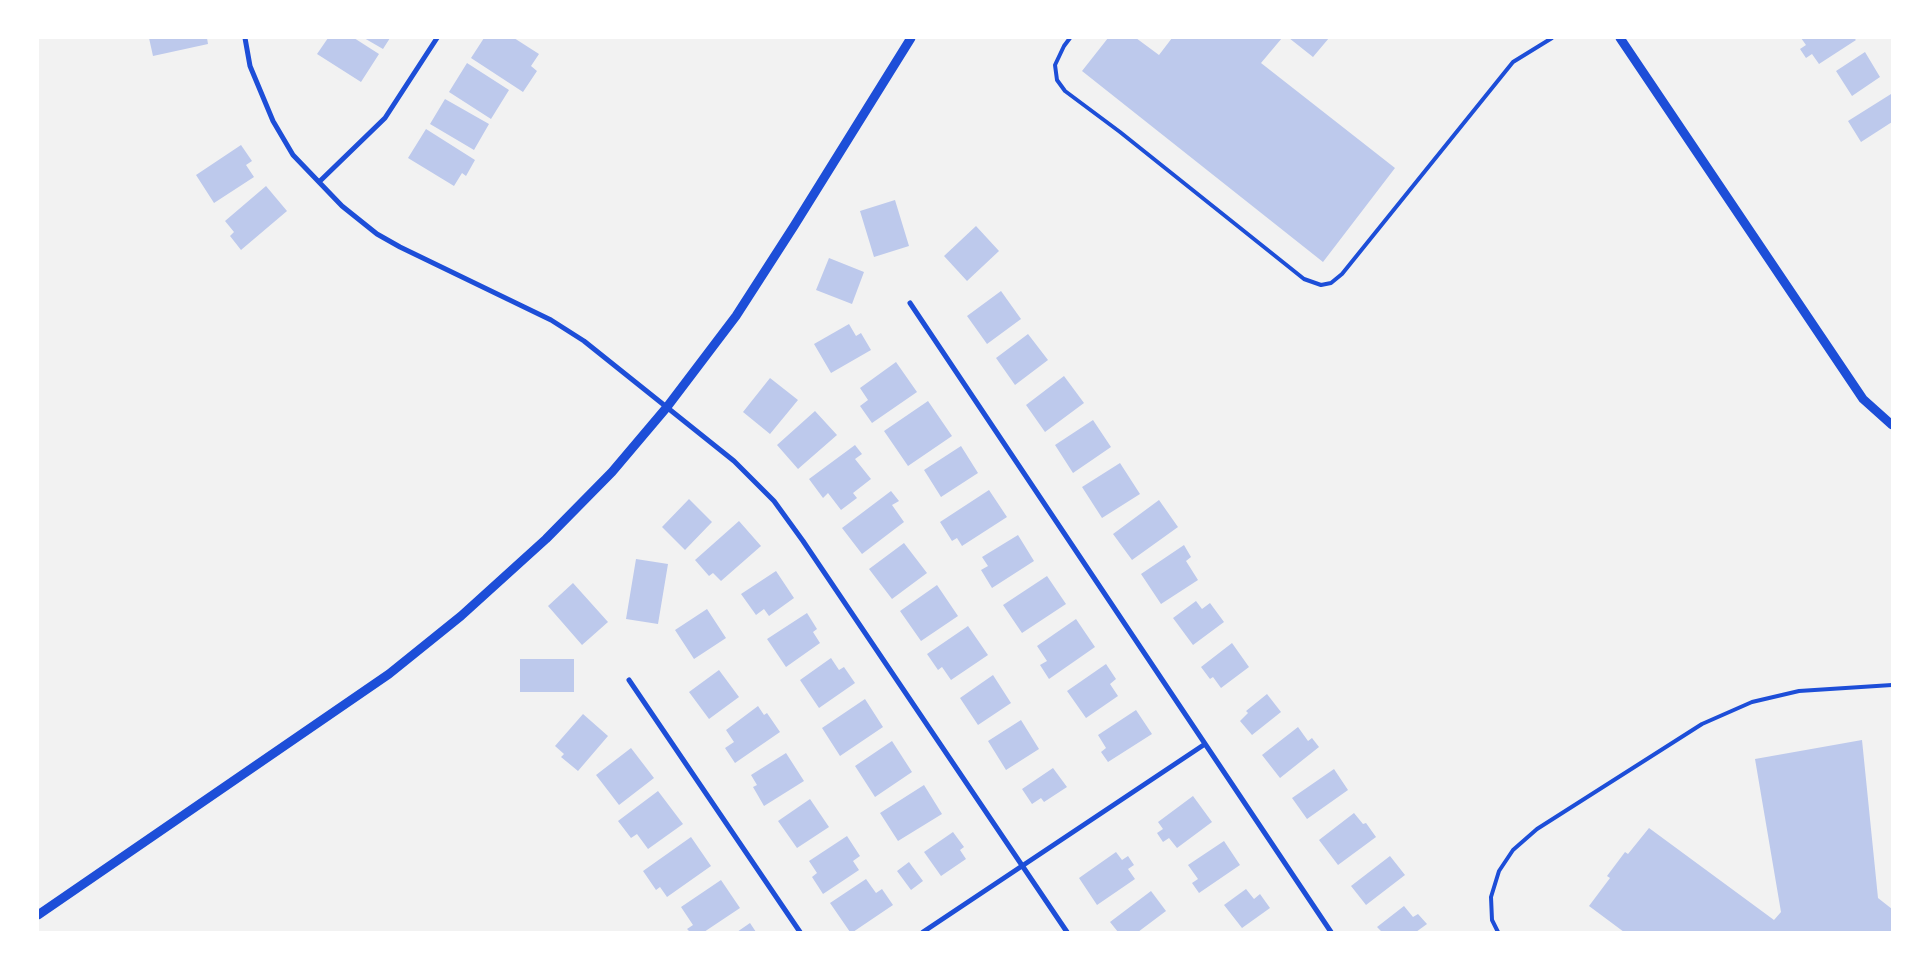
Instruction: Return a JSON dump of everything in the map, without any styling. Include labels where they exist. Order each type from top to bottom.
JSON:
[{"type":"street","points":[[245,38],[250,66],[273,121],[293,155],[342,206],[377,234],[400,247],[551,320],[584,341],[734,461],[774,501],[804,541],[1067,932]]},
{"type":"street","points":[[318,182],[385,118],[437,38]]},
{"type":"street","points":[[38,915],[389,674],[461,616],[546,539],[612,472],[667,407],[741,308],[911,38]]},
{"type":"street","points":[[1620,38],[1863,400],[1892,425]]},
{"type":"street","points":[[910,303],[1331,932]]},
{"type":"street","points":[[629,680],[800,932]]},
{"type":"street","points":[[923,932],[1205,744]]},
{"type":"lane","points":[[1070,38],[1055,65],[1057,80],[1065,91],[1120,132],[1304,279],[1321,284],[1331,283],[1342,274],[1513,62],[1552,38]]},
{"type":"lane","points":[[1498,932],[1492,920],[1492,897],[1499,871],[1513,850],[1537,829],[1702,724],[1752,702],[1799,691],[1892,685]]},
{"type":"building","points":[[149,38],[207,38],[208,44],[153,56]]},
{"type":"building","points":[[328,38],[354,38],[379,54],[361,82],[317,54]]},
{"type":"building","points":[[364,38],[390,38],[383,49]]},
{"type":"building","points":[[484,38],[514,38],[539,54],[531,66],[537,71],[523,92],[471,58]]},
{"type":"building","points":[[1108,38],[1136,38],[1159,55],[1172,38],[1282,38],[1261,63],[1395,168],[1323,262],[1082,71]]},
{"type":"building","points":[[1289,38],[1329,38],[1313,57]]},
{"type":"building","points":[[1801,38],[1854,38],[1856,40],[1819,64],[1812,54],[1806,58],[1800,49],[1806,45]]},
{"type":"building","points":[[1865,52],[1880,77],[1852,96],[1836,71]]},
{"type":"building","points":[[467,63],[509,90],[491,119],[449,92]]},
{"type":"building","points":[[1891,94],[1892,122],[1861,142],[1848,121]]},
{"type":"building","points":[[445,99],[489,124],[474,150],[430,124]]},
{"type":"building","points":[[426,129],[475,160],[466,176],[462,173],[454,186],[408,158]]},
{"type":"building","points":[[241,145],[252,161],[246,165],[254,177],[214,203],[196,175]]},
{"type":"building","points":[[266,186],[287,211],[241,250],[230,236],[234,232],[225,221]]},
{"type":"building","points":[[895,200],[909,246],[874,257],[860,211]]},
{"type":"building","points":[[976,226],[999,251],[967,281],[944,256]]},
{"type":"building","points":[[829,258],[864,272],[852,304],[816,290]]},
{"type":"building","points":[[1001,291],[1021,319],[987,344],[967,316]]},
{"type":"building","points":[[849,324],[856,336],[861,333],[871,350],[831,373],[814,344]]},
{"type":"building","points":[[1028,334],[1048,360],[1015,385],[996,358]]},
{"type":"building","points":[[896,362],[917,392],[872,423],[860,406],[868,400],[860,388]]},
{"type":"building","points":[[1064,376],[1084,403],[1045,432],[1026,405]]},
{"type":"building","points":[[770,378],[798,400],[770,434],[743,412]]},
{"type":"building","points":[[928,401],[952,436],[908,466],[884,431]]},
{"type":"building","points":[[815,411],[837,435],[798,469],[777,445]]},
{"type":"building","points":[[1093,420],[1111,447],[1073,473],[1055,445]]},
{"type":"building","points":[[855,445],[862,454],[855,459],[871,479],[853,493],[857,498],[841,510],[828,493],[823,498],[809,479]]},
{"type":"building","points":[[961,446],[978,473],[941,497],[924,470]]},
{"type":"building","points":[[1120,463],[1140,494],[1102,518],[1082,487]]},
{"type":"building","points":[[989,490],[1007,517],[962,546],[957,538],[952,541],[940,522]]},
{"type":"building","points":[[891,491],[899,501],[892,505],[904,522],[862,554],[842,528]]},
{"type":"building","points":[[689,499],[712,522],[685,550],[662,527]]},
{"type":"building","points":[[1159,500],[1178,527],[1132,560],[1113,534]]},
{"type":"building","points":[[739,521],[761,546],[721,581],[713,573],[709,576],[695,560]]},
{"type":"building","points":[[1018,535],[1034,561],[992,588],[981,570],[988,566],[982,557]]},
{"type":"building","points":[[904,543],[927,573],[892,599],[869,569]]},
{"type":"building","points":[[1184,545],[1191,557],[1186,561],[1198,580],[1161,604],[1141,574]]},
{"type":"building","points":[[636,559],[668,564],[658,624],[626,619]]},
{"type":"building","points":[[776,571],[794,598],[769,616],[764,609],[756,615],[741,594]]},
{"type":"building","points":[[1047,576],[1066,604],[1022,633],[1003,605]]},
{"type":"building","points":[[573,583],[608,622],[582,645],[548,606]]},
{"type":"building","points":[[937,585],[958,616],[921,641],[900,611]]},
{"type":"building","points":[[1196,601],[1202,609],[1210,603],[1224,622],[1193,645],[1173,618]]},
{"type":"building","points":[[707,609],[726,638],[694,659],[675,630]]},
{"type":"building","points":[[807,613],[817,629],[813,632],[820,643],[786,667],[767,639]]},
{"type":"building","points":[[1076,619],[1095,647],[1049,679],[1040,665],[1047,661],[1037,646]]},
{"type":"building","points":[[968,626],[988,655],[951,680],[942,667],[938,670],[927,654]]},
{"type":"building","points":[[1232,643],[1249,667],[1221,688],[1213,677],[1210,679],[1201,667]]},
{"type":"building","points":[[831,658],[839,670],[844,667],[855,683],[819,708],[800,680]]},
{"type":"building","points":[[520,659],[574,659],[574,692],[520,692]]},
{"type":"building","points":[[1106,664],[1116,679],[1110,684],[1118,696],[1086,718],[1067,691]]},
{"type":"building","points":[[719,670],[739,697],[709,719],[689,692]]},
{"type":"building","points":[[993,675],[1011,703],[978,725],[960,698]]},
{"type":"building","points":[[1267,694],[1281,712],[1252,735],[1240,721],[1248,713],[1246,711]]},
{"type":"building","points":[[865,699],[883,727],[840,756],[822,728]]},
{"type":"building","points":[[758,706],[764,715],[767,713],[780,732],[735,763],[725,748],[734,742],[726,730]]},
{"type":"building","points":[[1136,710],[1152,734],[1108,762],[1101,752],[1106,748],[1098,735]]},
{"type":"building","points":[[583,714],[608,736],[578,771],[561,757],[564,754],[555,746]]},
{"type":"building","points":[[1021,720],[1039,749],[1006,770],[988,741]]},
{"type":"building","points":[[1298,727],[1308,741],[1312,738],[1319,747],[1280,778],[1262,755]]},
{"type":"building","points":[[1862,740],[1878,898],[1892,909],[1892,932],[1624,932],[1589,906],[1610,878],[1607,876],[1625,852],[1628,854],[1649,828],[1774,920],[1781,912],[1755,759]]},
{"type":"building","points":[[892,741],[912,772],[875,797],[855,766]]},
{"type":"building","points":[[631,748],[654,778],[619,805],[596,775]]},
{"type":"building","points":[[786,753],[804,781],[764,806],[753,787],[757,785],[751,775]]},
{"type":"building","points":[[1053,768],[1067,787],[1044,802],[1041,798],[1032,804],[1022,789]]},
{"type":"building","points":[[1334,769],[1348,790],[1307,819],[1292,798]]},
{"type":"building","points":[[924,785],[942,814],[898,841],[880,813]]},
{"type":"building","points":[[658,791],[683,824],[648,849],[637,834],[631,838],[618,821]]},
{"type":"building","points":[[1193,796],[1212,822],[1177,848],[1169,838],[1163,842],[1157,833],[1163,829],[1158,822]]},
{"type":"building","points":[[810,799],[829,827],[797,848],[778,821]]},
{"type":"building","points":[[1354,813],[1363,824],[1366,823],[1376,837],[1338,865],[1319,840]]},
{"type":"building","points":[[953,832],[964,847],[960,850],[966,859],[941,876],[924,852]]},
{"type":"building","points":[[847,836],[860,856],[853,861],[859,870],[823,894],[812,877],[817,873],[809,861]]},
{"type":"building","points":[[691,837],[711,866],[667,897],[660,887],[656,890],[643,871]]},
{"type":"building","points":[[1224,841],[1240,865],[1199,893],[1192,883],[1198,879],[1188,865]]},
{"type":"building","points":[[1116,852],[1122,860],[1128,856],[1134,865],[1128,869],[1135,879],[1097,905],[1079,878]]},
{"type":"building","points":[[1390,856],[1405,875],[1366,905],[1351,886]]},
{"type":"building","points":[[909,862],[923,881],[911,890],[897,871]]},
{"type":"building","points":[[866,879],[876,893],[882,889],[893,905],[853,932],[850,932],[830,903]]},
{"type":"building","points":[[721,880],[740,908],[704,932],[690,932],[687,929],[693,925],[681,907]]},
{"type":"building","points":[[1246,889],[1254,899],[1260,894],[1270,908],[1242,928],[1224,905]]},
{"type":"building","points":[[1151,891],[1166,911],[1138,932],[1118,932],[1110,922]]},
{"type":"building","points":[[1404,906],[1413,917],[1418,914],[1427,924],[1416,932],[1382,932],[1377,927]]},
{"type":"building","points":[[750,923],[756,932],[737,932]]}]
